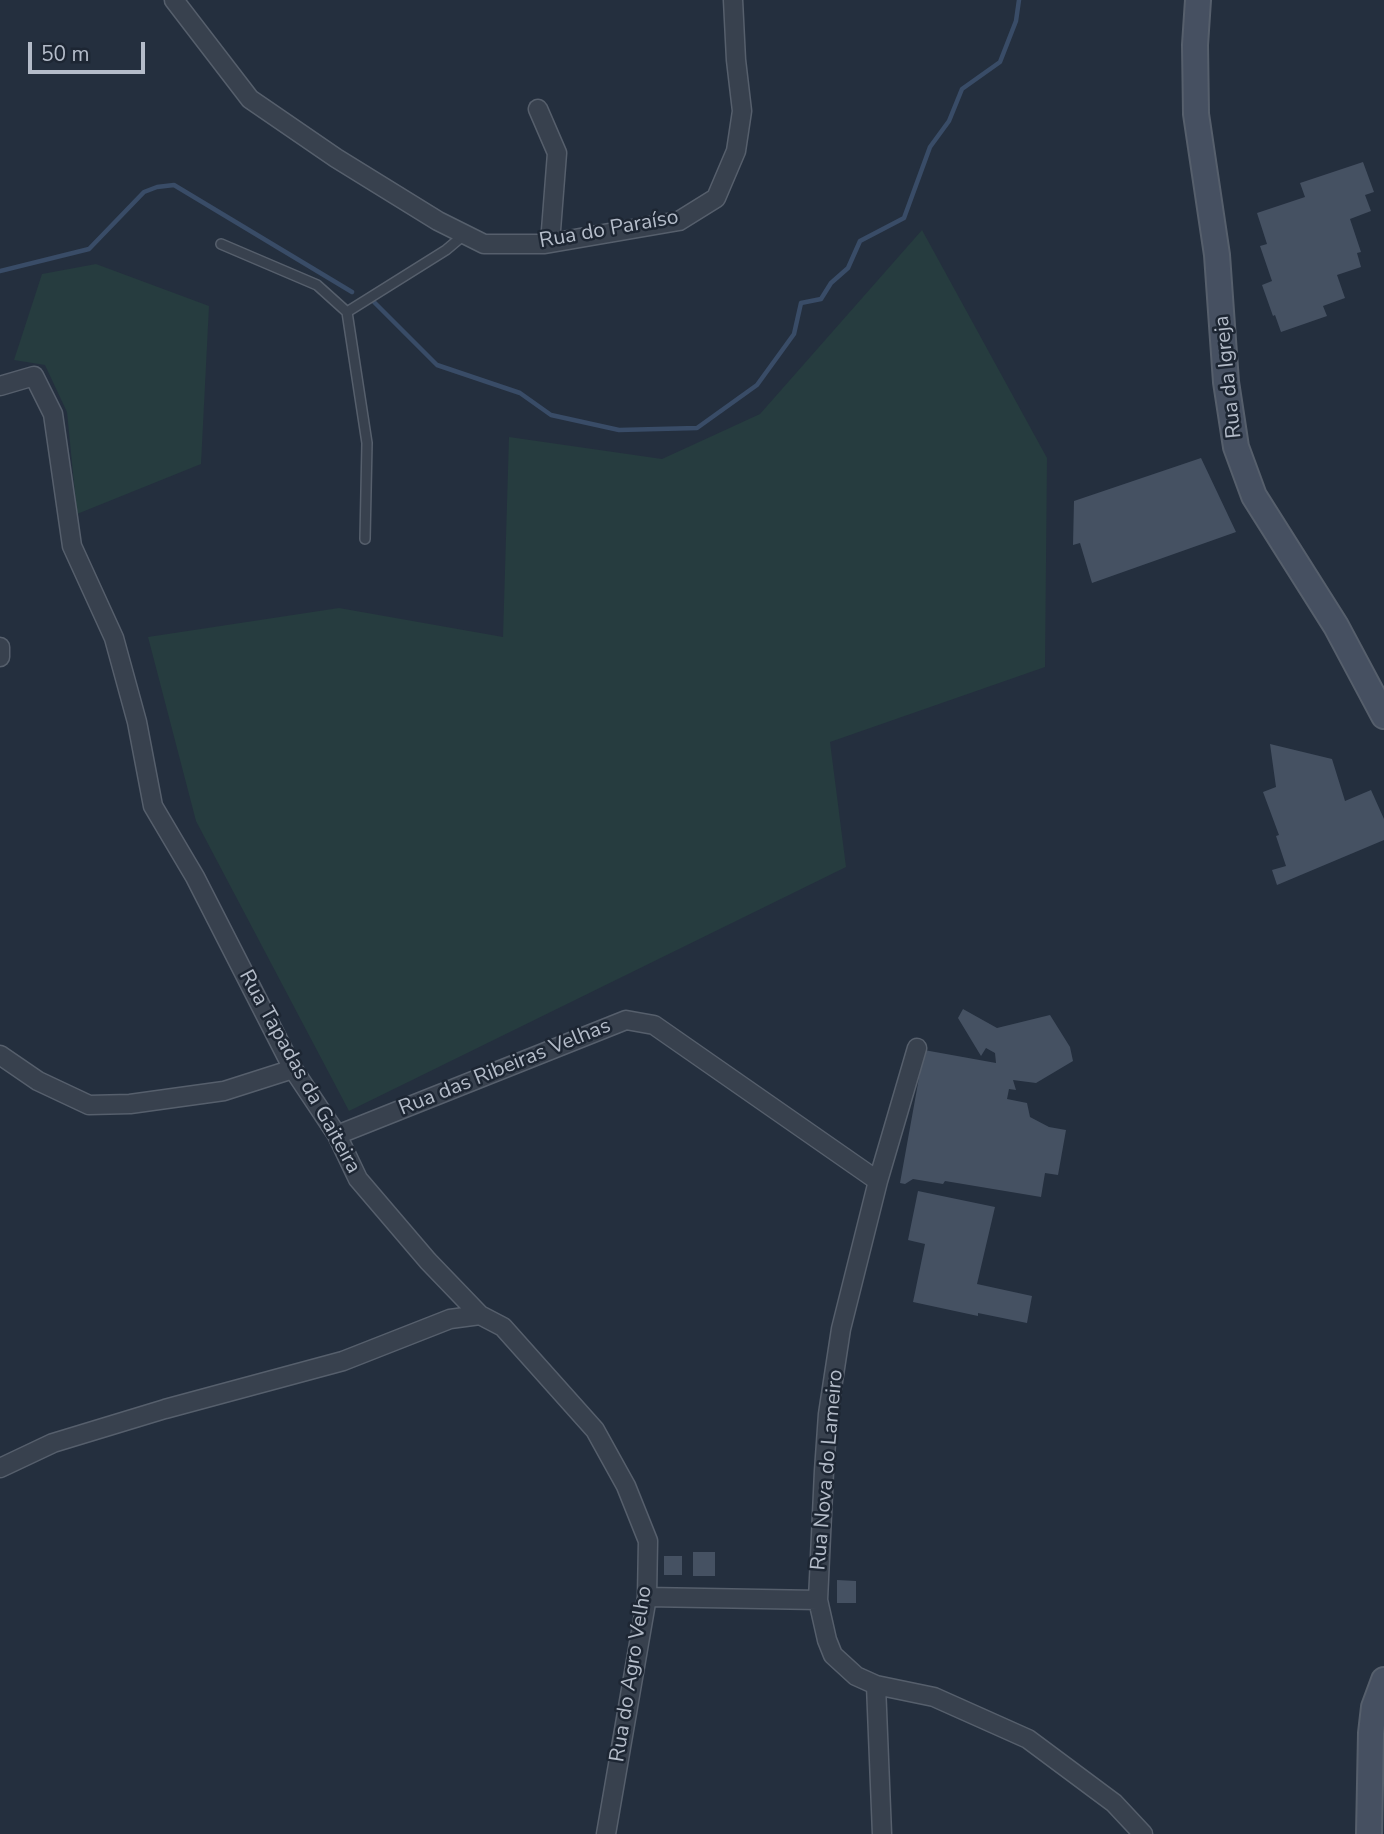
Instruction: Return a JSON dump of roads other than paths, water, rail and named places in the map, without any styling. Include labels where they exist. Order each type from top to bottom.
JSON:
[{"type":"main road","name":"Rua da Igreja","points":[[1198,0],[1195,45],[1196,114],[1217,255],[1226,382],[1236,447],[1254,496],[1336,625],[1384,716]]},
{"type":"main road","points":[[1368,1834],[1371,1733],[1374,1707],[1384,1679]]},
{"type":"street","name":"Rua do Paraíso","points":[[174,0],[250,99],[336,158],[439,221],[484,244],[550,243],[679,221],[716,198],[736,151],[742,110],[733,0]]},
{"type":"street","points":[[538,109],[557,153],[550,243]]},
{"type":"street","name":"Rua Tapadas da Gaiteira","points":[[0,386],[34,376],[53,414],[72,546],[114,638],[137,722],[153,806],[195,877],[293,1069],[337,1135],[358,1179],[428,1261],[480,1315]]},
{"type":"street","points":[[0,647],[0,657]]},
{"type":"street","name":"Rua das Ribeiras Velhas","points":[[337,1135],[626,1020],[654,1026],[878,1181]]},
{"type":"street","name":"Rua Nova do Lameiro","points":[[918,1048],[878,1181],[841,1329],[828,1414],[818,1600],[827,1640],[833,1655],[856,1676],[876,1685],[934,1697],[1028,1739],[1114,1803],[1143,1834]]},
{"type":"street","points":[[0,1055],[38,1082],[89,1105],[130,1104],[224,1091],[293,1069]]},
{"type":"street","points":[[0,1468],[53,1443],[165,1409],[343,1361],[450,1319],[480,1315]]},
{"type":"street","name":"Rua do Agro Velho","points":[[480,1315],[503,1327],[595,1430],[626,1486],[648,1541],[647,1597],[606,1834]]},
{"type":"street","points":[[647,1597],[818,1600]]},
{"type":"street","points":[[876,1685],[882,1834]]},
{"type":"lane","points":[[347,312],[446,250],[464,234]]},
{"type":"lane","points":[[221,244],[317,285],[347,312],[368,443],[365,539]]},
{"type":"waterway","points":[[374,302],[437,365],[520,393],[551,415],[619,430],[697,428],[757,385],[794,334],[801,303],[821,299],[831,283],[848,268],[860,241],[904,218],[930,147],[949,121],[962,89],[1000,62],[1016,21],[1019,0]]},
{"type":"waterway","points":[[0,271],[89,249],[144,192],[174,185],[352,292]]}]
